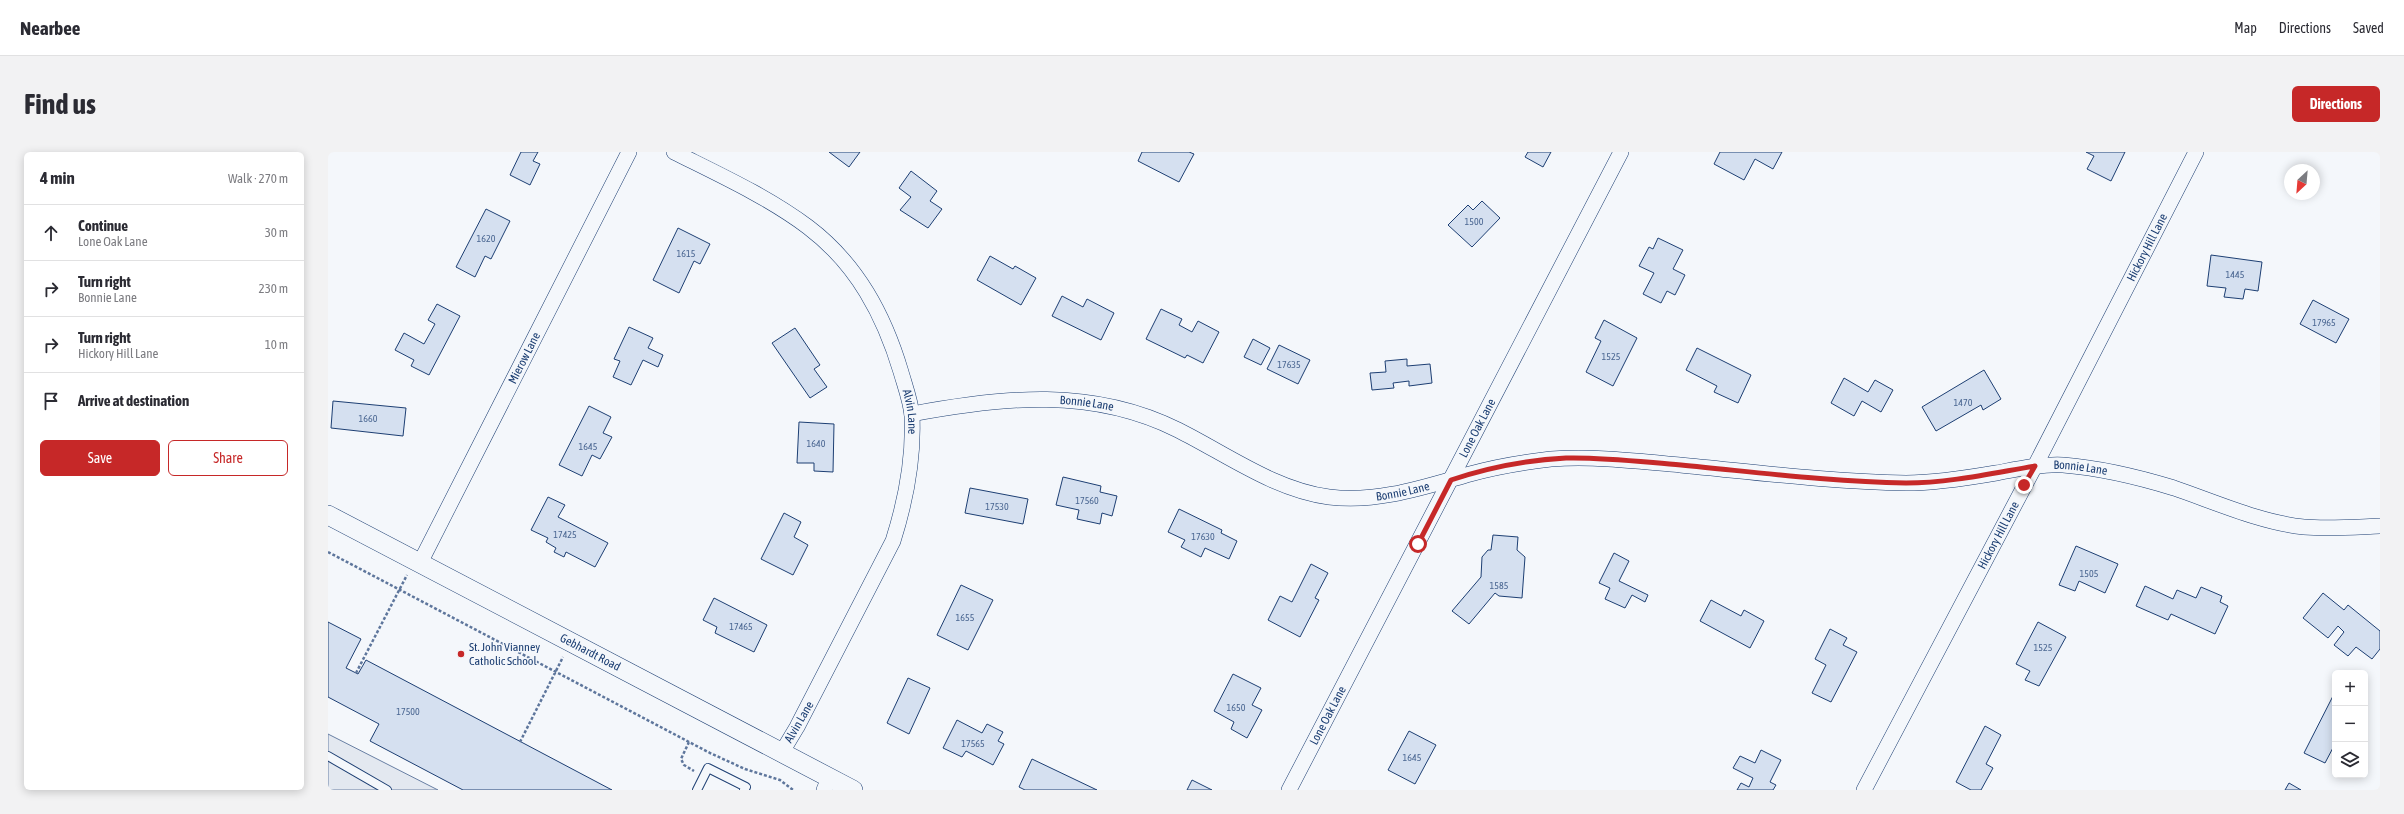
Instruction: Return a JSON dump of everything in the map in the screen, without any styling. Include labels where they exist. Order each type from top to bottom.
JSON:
[{"type":"street","name":"Mierow Lane","points":[[417,562],[629,152]]},
{"type":"street","name":"Alvin Lane","points":[[674,152],[782,209],[833,248],[871,297],[885,324],[906,386],[912,414],[911,466],[903,509],[893,540],[797,727],[782,752]]},
{"type":"street","name":"Lone Oak Lane","points":[[1289,790],[1621,152]]},
{"type":"street","name":"Hickory Hill Lane","points":[[1864,790],[2035,466],[2196,152]]},
{"type":"street","name":"Bonnie Lane","points":[[912,414],[1022,399],[1056,398],[1089,401],[1115,407],[1175,428],[1271,478],[1303,492],[1354,499],[1410,492],[1474,473],[1535,461],[1566,458],[1639,461],[1850,480],[1907,483],[1987,474],[2035,466],[2061,465],[2143,479],[2246,513],[2303,527],[2380,526]]},
{"type":"street","name":"Gebhardt Road","points":[[328,515],[782,752],[827,784],[853,790]]},
{"type":"lane","points":[[328,756],[387,790]]},
{"type":"lane","points":[[697,790],[708,768],[746,787],[744,790]]},
{"type":"path","points":[[328,552],[689,742],[735,765],[780,780],[793,790]]},
{"type":"path","points":[[356,673],[399,590],[417,562]]},
{"type":"path","points":[[520,742],[571,642]]},
{"type":"path","points":[[689,742],[681,759],[684,766],[704,776]]},
{"type":"shaded area","points":[[328,734],[438,790],[328,790]]},
{"type":"building","points":[[521,152],[538,152],[533,161],[540,164],[530,185],[510,175]]},
{"type":"building","points":[[829,152],[860,152],[849,167]]},
{"type":"building","points":[[1142,152],[1189,152],[1194,154],[1179,182],[1138,161]]},
{"type":"building","points":[[1528,152],[1551,152],[1543,167],[1525,157]]},
{"type":"building","points":[[1720,152],[1782,152],[1773,169],[1755,159],[1744,180],[1714,164]]},
{"type":"building","points":[[2086,152],[2125,152],[2111,181],[2087,169],[2094,156]]},
{"type":"building","points":[[911,171],[937,191],[930,201],[942,209],[928,228],[900,210],[911,197],[899,188]]},
{"type":"building","points":[[1482,201],[1500,218],[1472,247],[1448,225],[1468,205],[1473,210]]},
{"type":"building","points":[[486,209],[510,221],[491,259],[485,256],[475,277],[456,267]]},
{"type":"building","points":[[678,228],[710,244],[700,264],[694,261],[679,293],[653,280]]},
{"type":"building","points":[[1658,238],[1683,250],[1673,269],[1685,275],[1675,295],[1667,291],[1661,303],[1643,294],[1654,273],[1639,266],[1649,247],[1653,249]]},
{"type":"building","points":[[2211,255],[2262,262],[2258,291],[2245,289],[2243,299],[2224,297],[2226,288],[2207,286]]},
{"type":"building","points":[[990,256],[1013,269],[1015,266],[1036,278],[1021,305],[977,280]]},
{"type":"building","points":[[1062,296],[1083,307],[1087,299],[1114,313],[1101,340],[1052,316]]},
{"type":"building","points":[[2313,300],[2349,319],[2336,343],[2300,324]]},
{"type":"building","points":[[437,304],[460,316],[429,375],[411,366],[414,360],[395,350],[404,333],[424,344],[435,324],[428,320]]},
{"type":"building","points":[[1161,309],[1182,319],[1179,325],[1192,332],[1198,321],[1219,332],[1203,363],[1187,355],[1185,358],[1146,339]]},
{"type":"building","points":[[1604,320],[1637,338],[1613,386],[1586,372],[1601,341],[1595,338]]},
{"type":"building","points":[[629,327],[653,338],[648,348],[663,355],[658,367],[643,360],[631,385],[613,377],[620,361],[614,359]]},
{"type":"building","points":[[795,328],[820,365],[814,369],[827,387],[810,398],[772,343]]},
{"type":"building","points":[[1253,339],[1270,348],[1261,365],[1244,357]]},
{"type":"building","points":[[1279,345],[1310,360],[1298,384],[1267,369]]},
{"type":"building","points":[[1697,348],[1751,375],[1738,403],[1714,392],[1717,386],[1686,370]]},
{"type":"building","points":[[1407,359],[1407,366],[1430,364],[1432,383],[1409,386],[1409,381],[1393,383],[1394,388],[1372,390],[1370,373],[1386,372],[1385,361]]},
{"type":"building","points":[[1984,370],[2001,399],[1983,410],[1981,405],[1936,431],[1922,407]]},
{"type":"building","points":[[1844,378],[1868,392],[1875,380],[1893,390],[1881,412],[1862,401],[1854,416],[1831,403]]},
{"type":"building","points":[[333,401],[406,408],[403,436],[331,428]]},
{"type":"building","points":[[589,406],[611,417],[603,433],[612,437],[600,459],[592,455],[582,476],[559,465]]},
{"type":"building","points":[[799,422],[834,424],[833,472],[814,471],[814,463],[797,463]]},
{"type":"building","points":[[1063,477],[1101,486],[1100,492],[1117,496],[1112,516],[1102,513],[1100,524],[1077,519],[1079,510],[1056,505]]},
{"type":"building","points":[[970,488],[1028,499],[1023,524],[965,513]]},
{"type":"building","points":[[548,497],[565,505],[558,517],[608,543],[595,567],[566,552],[564,557],[554,552],[556,548],[546,542],[548,538],[531,530]]},
{"type":"building","points":[[1179,509],[1222,530],[1221,533],[1237,541],[1229,559],[1205,548],[1201,557],[1181,547],[1185,540],[1168,532]]},
{"type":"building","points":[[784,513],[801,522],[794,537],[808,545],[793,575],[761,559]]},
{"type":"building","points":[[1493,535],[1518,537],[1517,550],[1525,557],[1522,598],[1499,596],[1495,593],[1469,624],[1452,611],[1481,577],[1482,557],[1488,550],[1491,550]]},
{"type":"building","points":[[2076,546],[2118,564],[2105,593],[2079,581],[2075,591],[2059,585]]},
{"type":"building","points":[[1614,553],[1629,561],[1619,581],[1648,595],[1645,602],[1632,595],[1625,608],[1605,599],[1610,588],[1599,583]]},
{"type":"building","points":[[1311,564],[1328,573],[1315,598],[1319,600],[1300,637],[1268,620],[1280,596],[1292,602]]},
{"type":"building","points":[[961,585],[993,600],[968,650],[937,635]]},
{"type":"building","points":[[2145,586],[2173,599],[2177,590],[2196,598],[2201,587],[2222,596],[2220,602],[2228,606],[2215,634],[2171,614],[2168,620],[2136,606]]},
{"type":"building","points":[[2323,593],[2344,610],[2348,605],[2380,631],[2380,649],[2372,659],[2356,647],[2348,656],[2334,645],[2344,632],[2338,626],[2328,638],[2303,618]]},
{"type":"building","points":[[714,598],[767,625],[754,652],[715,633],[717,627],[703,620]]},
{"type":"building","points":[[1711,600],[1741,616],[1744,610],[1764,621],[1750,648],[1700,621]]},
{"type":"building","points":[[328,622],[361,639],[346,668],[358,674],[366,660],[612,790],[463,790],[370,741],[379,724],[328,697]]},
{"type":"building","points":[[2038,622],[2066,637],[2039,686],[2025,680],[2030,671],[2016,664]]},
{"type":"building","points":[[1830,629],[1847,638],[1843,645],[1857,652],[1831,702],[1812,693],[1826,665],[1815,659]]},
{"type":"building","points":[[1233,674],[1261,688],[1252,705],[1262,710],[1247,738],[1231,729],[1234,722],[1214,711]]},
{"type":"building","points":[[908,678],[930,688],[909,734],[887,723]]},
{"type":"building","points":[[2332,698],[2332,750],[2325,763],[2304,753]]},
{"type":"building","points":[[957,720],[982,733],[987,724],[1003,732],[998,741],[1004,744],[993,765],[966,751],[962,757],[943,748]]},
{"type":"building","points":[[1985,726],[2001,735],[1986,764],[1993,768],[1981,790],[1971,790],[1956,782]]},
{"type":"building","points":[[1409,731],[1436,745],[1415,784],[1388,770]]},
{"type":"building","points":[[1761,750],[1781,760],[1770,782],[1776,785],[1773,790],[1737,790],[1741,783],[1749,787],[1753,778],[1733,768],[1740,756],[1755,763]]},
{"type":"building","points":[[1032,759],[1097,790],[1025,790],[1019,787]]},
{"type":"building","points":[[1192,780],[1212,790],[1187,790]]},
{"type":"building","points":[[2289,783],[2301,790],[2285,790]]},
{"type":"place","name":"St. John Vianney Catholic School","points":[[461,654]]},
{"type":"route","points":[[1418,544],[1451,480],[1474,473],[1535,461],[1566,458],[1639,461],[1850,480],[1907,483],[1987,474],[2035,466],[2024,485]]}]
